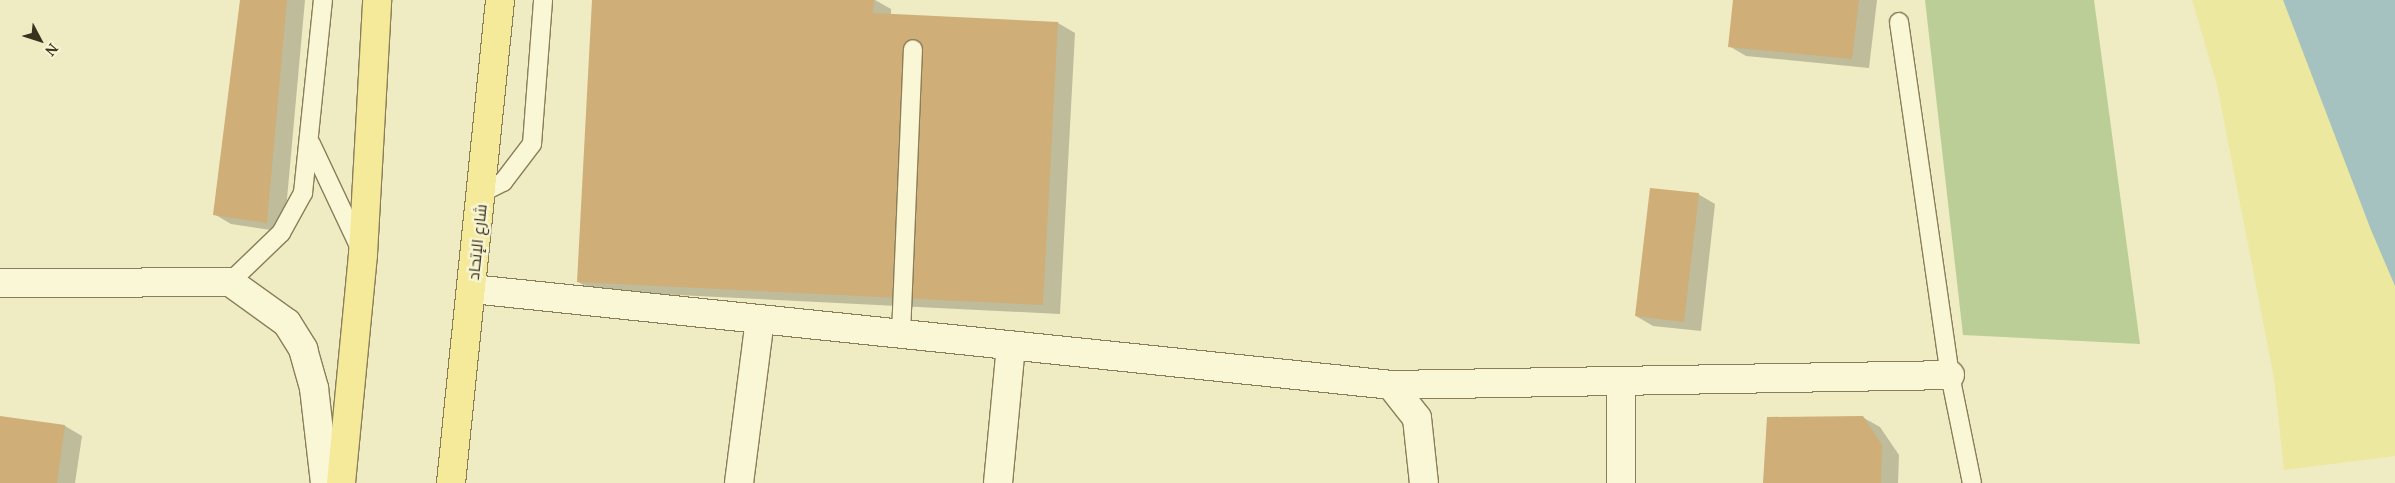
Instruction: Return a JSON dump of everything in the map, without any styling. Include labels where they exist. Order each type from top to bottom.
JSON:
[{"type":"main road","points":[[341,483],[363,254],[377,0]]},
{"type":"main road","name":"شارع الإتحاد","points":[[451,483],[500,0]]},
{"type":"street","points":[[0,284],[230,282],[288,322],[303,349],[314,388],[325,483]]},
{"type":"street","points":[[472,289],[1391,385],[1950,375]]},
{"type":"street","points":[[739,483],[760,319]]},
{"type":"street","points":[[998,483],[1011,346]]},
{"type":"street","points":[[1621,381],[1621,483]]},
{"type":"street","points":[[1391,385],[1417,418],[1424,483]]},
{"type":"lane","points":[[230,282],[281,233],[303,193],[311,144],[323,0]]},
{"type":"lane","points":[[481,193],[508,176],[532,144],[543,0]]},
{"type":"lane","points":[[1899,22],[1950,375],[1972,483]]},
{"type":"lane","points":[[901,334],[913,49]]},
{"type":"lane","points":[[311,144],[363,254]]},
{"type":"green space","points":[[1925,0],[2094,0],[2140,344],[1963,335]]},
{"type":"sand","points":[[2192,0],[2283,0],[2395,286],[2395,456],[2284,470],[2274,378],[2217,85]]},
{"type":"water","points":[[2283,0],[2395,0],[2395,286],[2371,230]]},
{"type":"building","points":[[240,0],[287,0],[267,223],[213,215]]},
{"type":"building","points":[[592,0],[874,0],[873,13],[1058,22],[1043,305],[577,282]]},
{"type":"building","points":[[1733,0],[1859,0],[1852,59],[1728,47]]},
{"type":"building","points":[[1650,188],[1699,193],[1684,322],[1635,316]]},
{"type":"building","points":[[0,416],[65,425],[57,483],[0,483]]},
{"type":"building","points":[[1863,416],[1882,445],[1881,483],[1763,483],[1767,417]]}]
